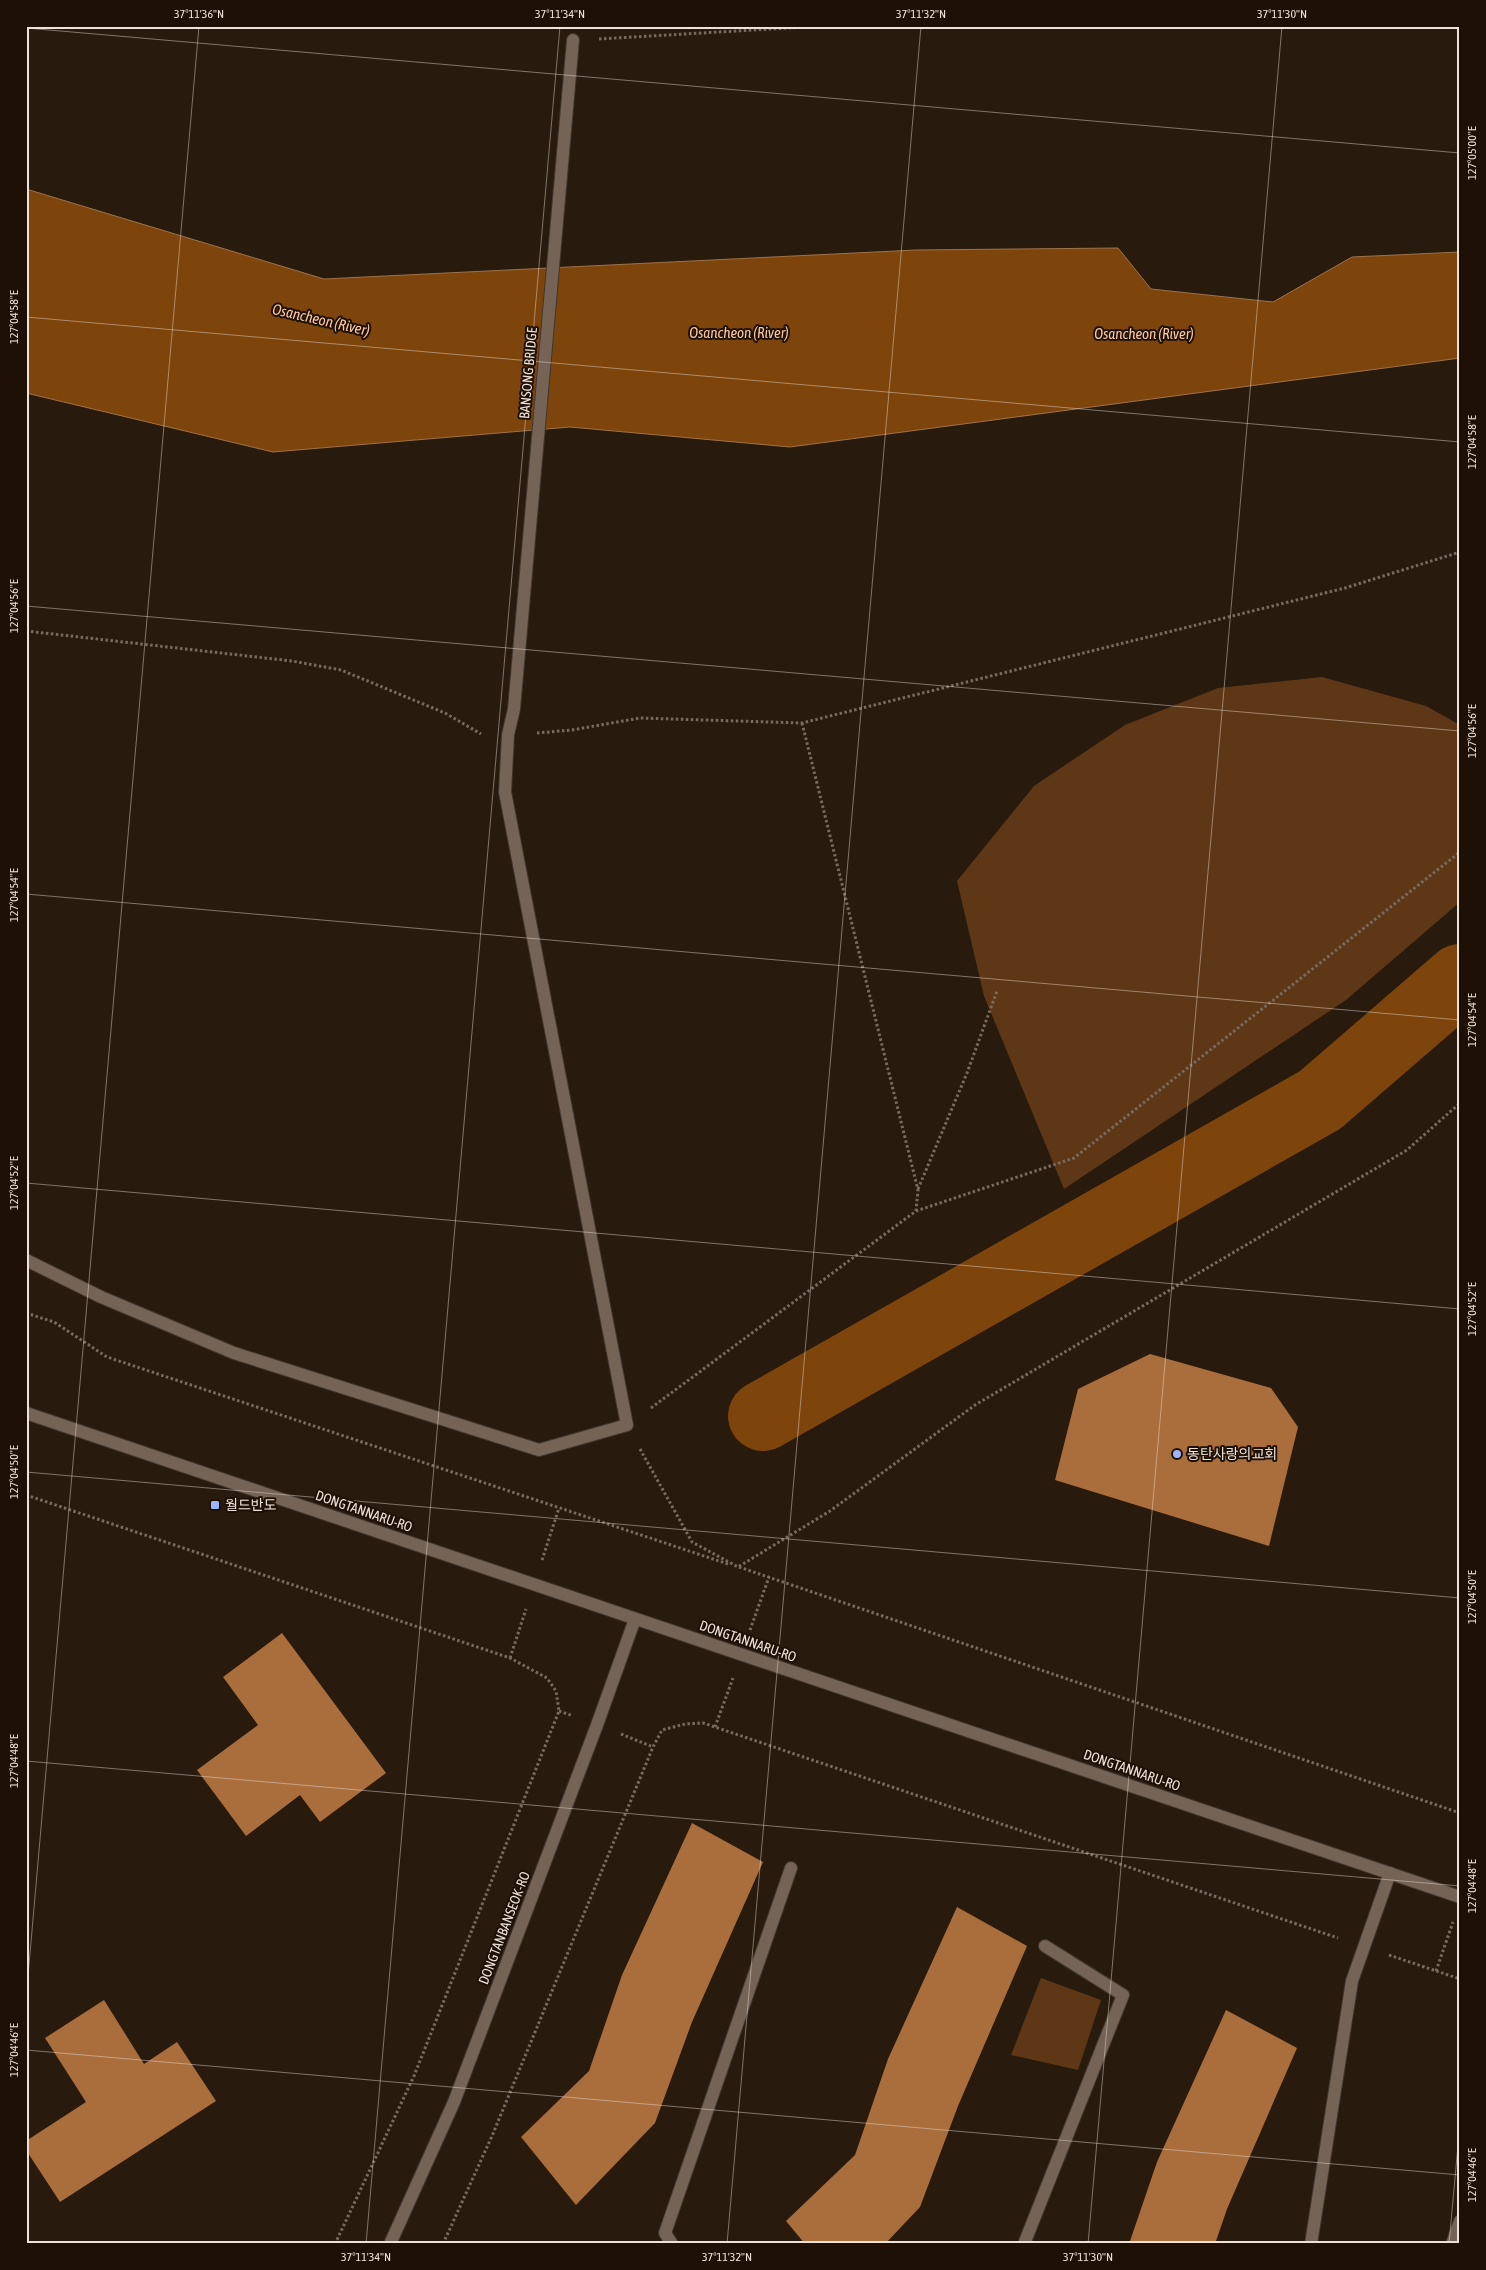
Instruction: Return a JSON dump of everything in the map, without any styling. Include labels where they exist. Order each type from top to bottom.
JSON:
[{"type":"street","name":"BANSONG BRIDGE","points":[[573,40],[514,709],[508,735],[504,792],[627,1425]]},
{"type":"street","points":[[26,1260],[101,1298],[234,1353],[539,1450],[627,1425]]},
{"type":"street","name":"DONGTANNARU-RO","points":[[26,1413],[1460,1897]]},
{"type":"street","name":"DONGTANBANSEOK-RO","points":[[390,2244],[454,2102],[597,1725],[635,1619]]},
{"type":"street","points":[[672,2244],[665,2233],[791,1868]]},
{"type":"street","points":[[1310,2244],[1352,1981],[1390,1873]]},
{"type":"street","points":[[1024,2244],[1123,1995],[1045,1946]]},
{"type":"street","points":[[1452,2244],[1460,2221]]},
{"type":"path","points":[[573,40],[822,26]]},
{"type":"path","points":[[508,735],[572,730],[640,718],[802,723],[1344,588],[1460,552]]},
{"type":"path","points":[[26,631],[292,661],[341,670],[445,713],[485,737]]},
{"type":"path","points":[[802,723],[918,1190]]},
{"type":"path","points":[[738,1567],[692,1542],[627,1425],[916,1211],[1074,1158],[1460,852]]},
{"type":"path","points":[[916,1211],[918,1190],[967,1073],[997,991]]},
{"type":"path","points":[[738,1567],[830,1511],[975,1405],[1406,1150],[1460,1103]]},
{"type":"path","points":[[26,1313],[54,1322],[107,1357],[738,1567],[1460,1813]]},
{"type":"path","points":[[26,1495],[510,1658],[547,1678],[556,1691],[559,1711],[483,1904],[414,2076],[335,2244]]},
{"type":"path","points":[[1454,1919],[1436,1971],[1460,1979]]},
{"type":"shaded area","points":[[1322,677],[1426,706],[1460,725],[1460,902],[1346,1000],[1064,1189],[984,996],[957,881],[1034,786],[1125,725],[1218,688]]},
{"type":"shaded area","points":[[1041,1978],[1101,2000],[1078,2070],[1011,2055]]},
{"type":"water","name":"Osancheon (River)","points":[[26,189],[324,279],[916,250],[1118,248],[1151,289],[1273,302],[1352,257],[1460,252],[1460,358],[790,447],[570,427],[273,452],[26,393]]},
{"type":"building","name":"동탄사랑의교회","points":[[1150,1354],[1271,1388],[1298,1427],[1269,1546],[1055,1480],[1078,1389]]},
{"type":"building","points":[[282,1633],[386,1773],[320,1822],[300,1795],[246,1836],[197,1770],[258,1725],[223,1677]]},
{"type":"building","points":[[692,1823],[763,1862],[692,2022],[655,2123],[576,2205],[521,2137],[589,2071],[622,1975]]},
{"type":"building","points":[[957,1907],[1027,1946],[958,2106],[920,2207],[885,2244],[805,2244],[786,2221],[855,2155],[888,2059]]},
{"type":"building","points":[[104,2000],[144,2064],[177,2042],[216,2101],[60,2202],[26,2150],[26,2141],[86,2102],[45,2038]]},
{"type":"building","points":[[1226,2010],[1297,2048],[1227,2209],[1215,2244],[1129,2244],[1157,2162]]},
{"type":"waterway","points":[[763,1416],[1320,1100],[1460,979]]},
{"type":"place","name":"동탄사랑의교회","points":[[1177,1454]]},
{"type":"place","name":"월드반도","points":[[215,1505]]}]
